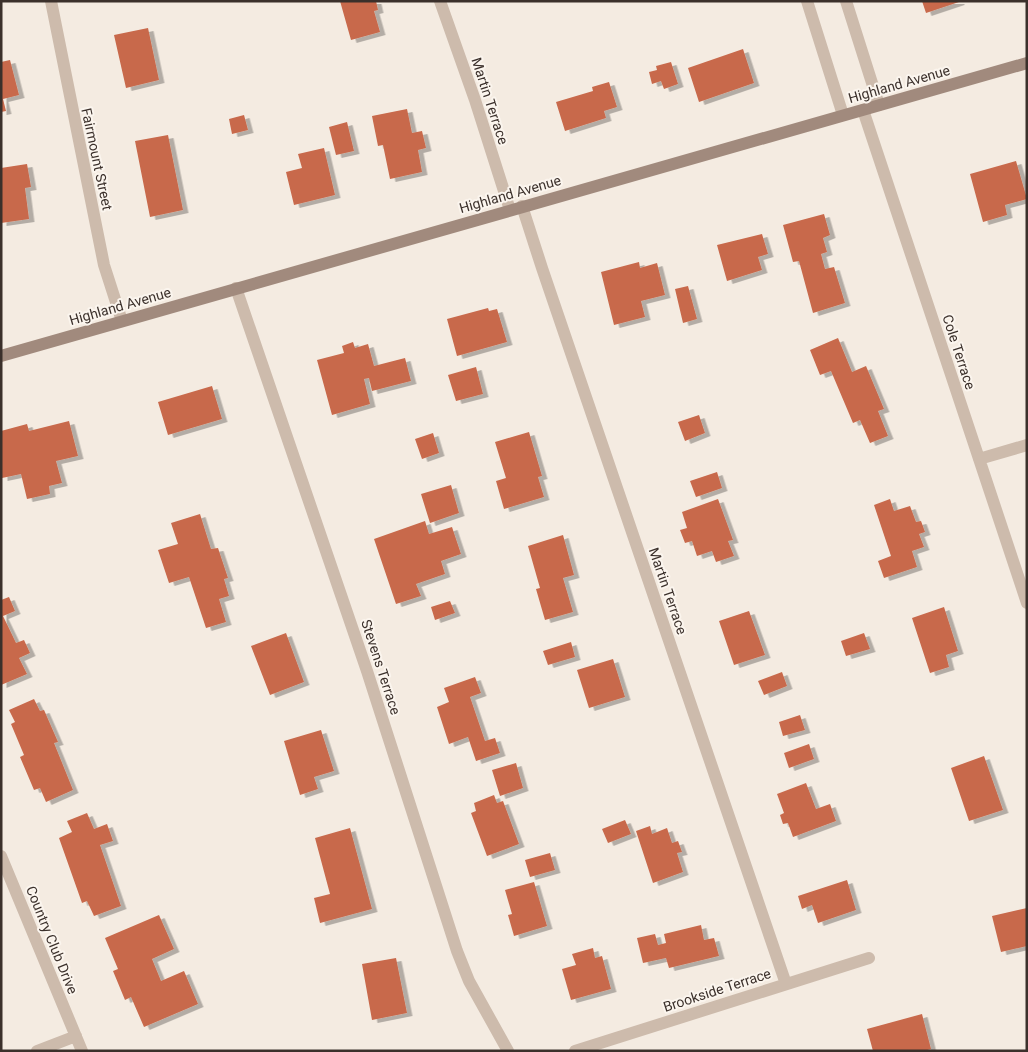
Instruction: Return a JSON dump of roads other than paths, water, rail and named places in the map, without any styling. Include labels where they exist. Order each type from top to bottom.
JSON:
[{"type":"street","name":"Fairmount Street","points":[[51,1],[104,265],[122,321]]},
{"type":"street","name":"Martin Terrace","points":[[440,1],[475,100],[548,287],[786,984]]},
{"type":"street","points":[[807,1],[843,115]]},
{"type":"street","points":[[846,1],[879,106]]},
{"type":"street","name":"Highland Avenue","points":[[1,356],[1027,63]]},
{"type":"street","name":"Cole Terrace","points":[[863,110],[1027,603]]},
{"type":"street","name":"Stevens Terrace","points":[[236,288],[367,671],[457,951],[469,981],[508,1051]]},
{"type":"street","points":[[979,459],[1027,445]]},
{"type":"street","name":"Country Club Drive","points":[[1,856],[82,1051]]},
{"type":"street","name":"Brookside Terrace","points":[[575,1051],[869,958]]},
{"type":"street","points":[[37,1051],[76,1036]]}]
